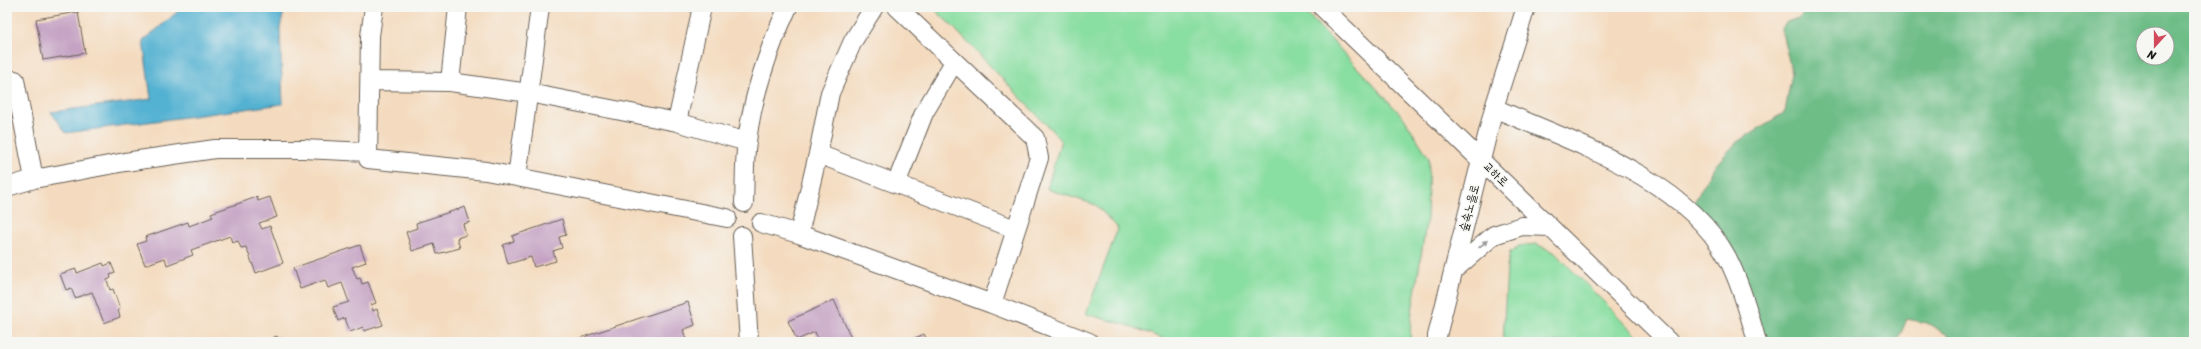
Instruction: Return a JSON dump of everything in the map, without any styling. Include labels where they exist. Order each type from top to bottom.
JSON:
[{"type":"street","points":[[374,7],[370,36],[371,81],[368,159],[486,171],[727,218]]},
{"type":"street","points":[[450,82],[458,7]]},
{"type":"street","points":[[518,177],[540,7]]},
{"type":"street","points":[[677,122],[701,7]]},
{"type":"street","points":[[744,203],[747,142],[758,81],[774,36],[788,7]]},
{"type":"street","points":[[799,234],[818,154],[830,93],[853,41],[874,7]]},
{"type":"street","points":[[897,7],[1035,138],[1039,158],[992,304]]},
{"type":"street","name":"교하로","points":[[1322,7],[1482,160],[1668,342]]},
{"type":"street","name":"숲속노을로","points":[[1437,342],[1437,336],[1494,108],[1526,7]]},
{"type":"street","points":[[896,184],[924,113],[954,62]]},
{"type":"street","points":[[15,80],[34,179]]},
{"type":"street","points":[[371,81],[450,82],[529,93],[677,122],[707,132],[747,142]]},
{"type":"street","points":[[1494,108],[1624,165],[1690,210],[1709,231],[1727,257],[1757,342]]},
{"type":"street","points":[[7,187],[34,179],[125,162],[216,149],[303,149],[368,152]]},
{"type":"street","points":[[818,154],[1015,229]]},
{"type":"street","points":[[744,203],[757,208],[761,218],[761,223],[756,232],[742,236],[730,229],[727,218],[732,208],[744,203]]},
{"type":"street","points":[[761,223],[799,234],[992,304],[1089,342]]},
{"type":"street","points":[[1454,270],[1494,234],[1522,226],[1550,227]]},
{"type":"street","points":[[742,236],[749,342]]},
{"type":"green space","points":[[932,7],[1301,7],[1404,118],[1429,158],[1427,218],[1411,318],[1410,342],[1172,342],[1127,325],[1086,314],[1118,228],[1096,205],[1047,189],[1061,140]]},
{"type":"green space","points":[[1804,7],[2194,7],[2194,342],[1953,342],[1953,338],[1927,323],[1907,319],[1897,342],[1761,342],[1750,313],[1690,210],[1713,168],[1737,142],[1785,112],[1792,73],[1781,29],[1787,22],[1801,17]]},
{"type":"green space","points":[[1536,244],[1554,252],[1644,342],[1503,342],[1507,267],[1510,252],[1519,246]]},
{"type":"water","points":[[183,7],[285,7],[280,28],[283,104],[66,133],[51,112],[151,99],[143,41]]},
{"type":"building","points":[[78,12],[85,53],[43,60],[36,19]]},
{"type":"building","points":[[257,197],[258,201],[270,197],[277,217],[259,223],[262,229],[270,226],[283,263],[256,273],[246,247],[241,248],[238,241],[232,243],[230,236],[191,250],[193,255],[167,265],[165,258],[145,265],[137,244],[146,241],[145,237],[188,222],[189,226],[213,217],[211,213]]},
{"type":"building","points":[[465,207],[470,222],[463,224],[466,235],[457,238],[460,248],[437,254],[434,244],[412,251],[406,232],[417,228],[416,223]]},
{"type":"building","points":[[562,219],[566,235],[559,237],[562,248],[553,251],[556,261],[534,267],[531,257],[508,264],[503,245],[514,241],[512,236]]},
{"type":"building","points":[[360,245],[366,262],[352,267],[357,279],[360,278],[362,284],[368,282],[376,303],[371,305],[373,311],[377,309],[383,325],[364,331],[363,327],[350,332],[345,318],[338,321],[333,307],[349,302],[342,283],[328,288],[325,280],[300,289],[293,268]]},
{"type":"building","points":[[103,263],[104,266],[111,263],[115,273],[110,275],[111,278],[107,280],[110,290],[113,289],[120,309],[118,310],[120,317],[104,323],[92,292],[75,298],[71,288],[66,290],[60,274],[76,269],[77,273]]},
{"type":"building","points":[[834,300],[853,342],[819,342],[815,332],[797,340],[788,321]]},
{"type":"building","points":[[688,302],[695,325],[683,330],[687,342],[568,342]]},
{"type":"building","points":[[924,334],[928,342],[906,342]]},
{"type":"building","points":[[277,336],[278,339],[282,338],[283,342],[262,342]]}]
